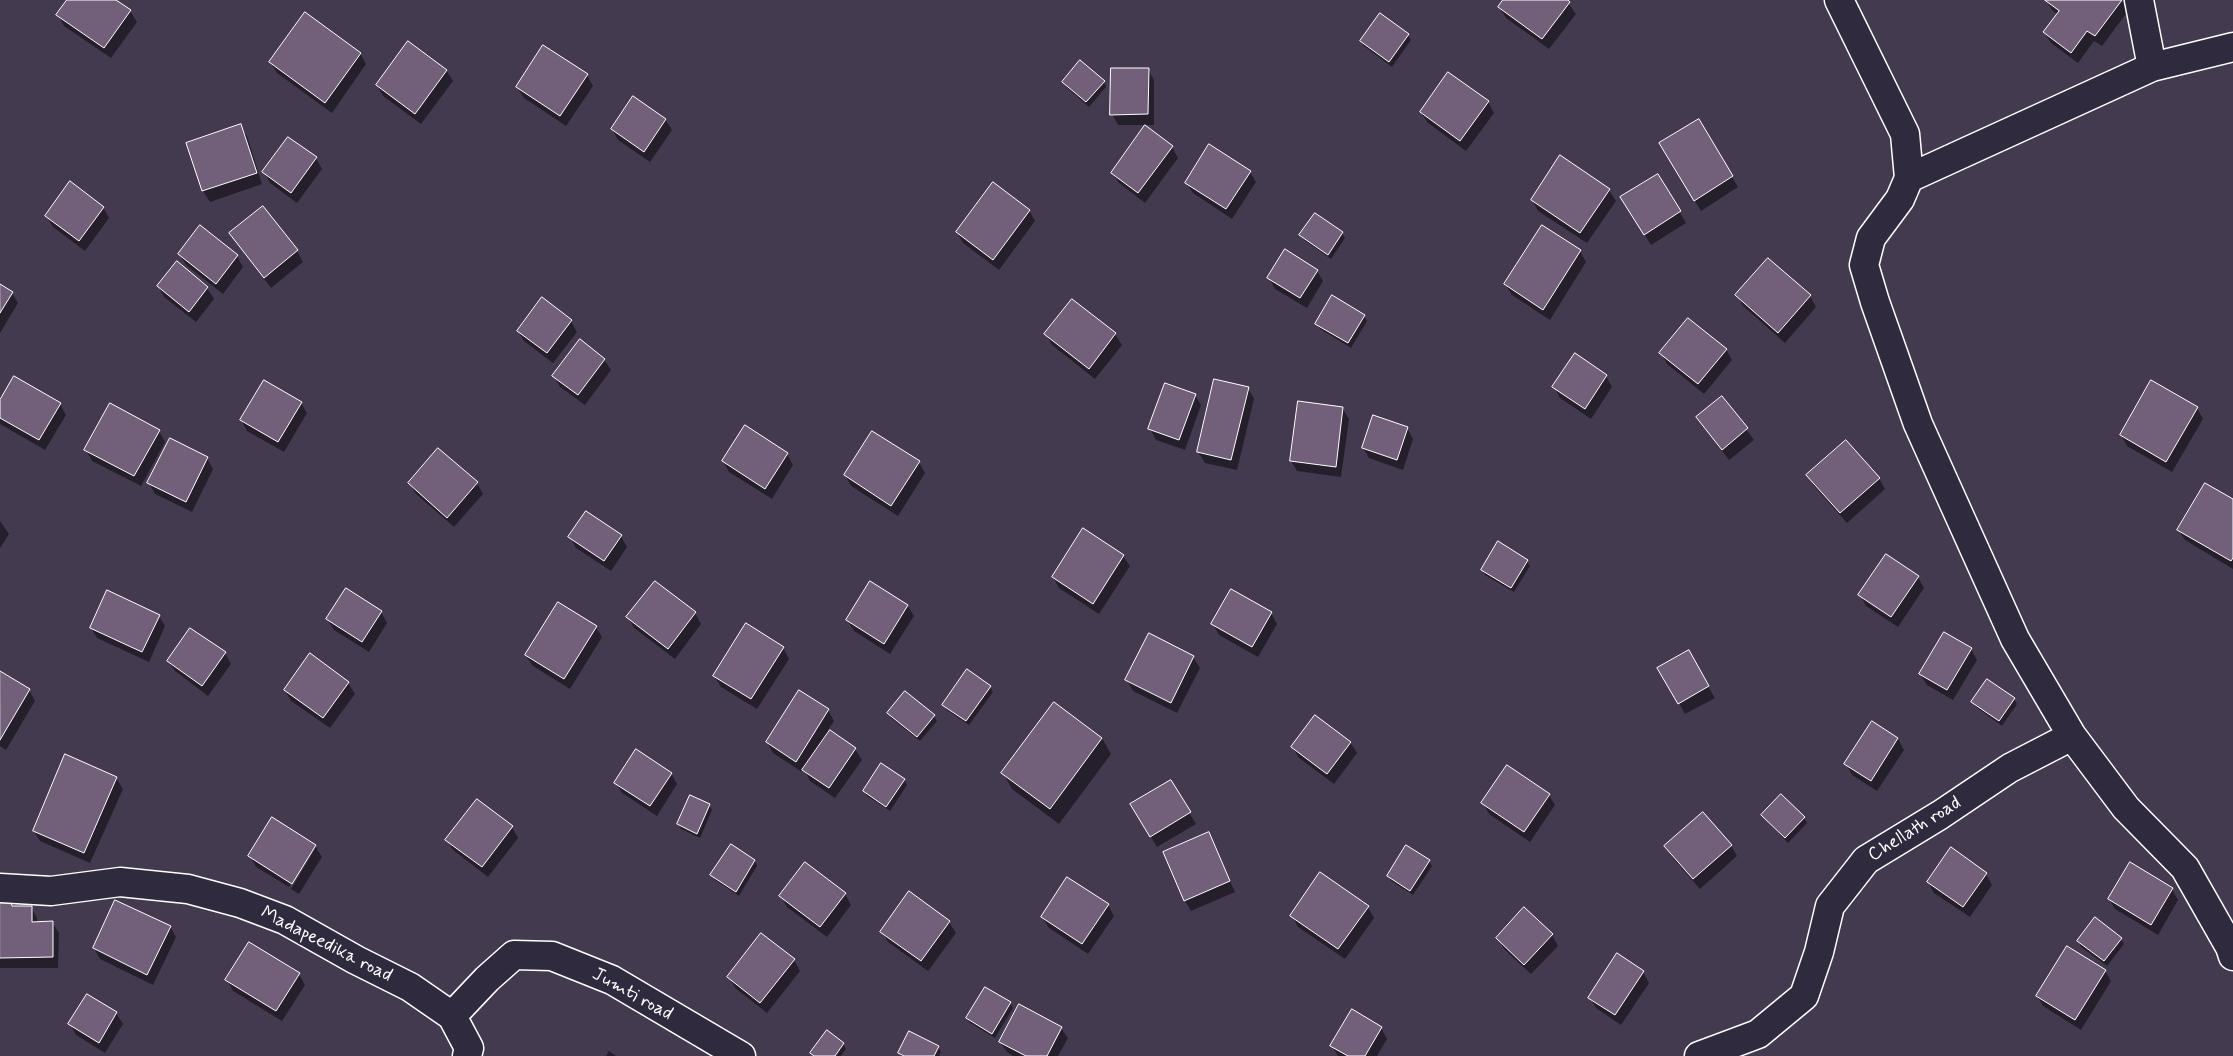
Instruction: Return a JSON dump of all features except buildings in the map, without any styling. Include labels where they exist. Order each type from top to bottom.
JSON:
[{"type":"street","points":[[1839,0],[1906,134],[1909,178],[1900,199],[1871,238],[1864,265],[1918,424],[2014,639],[2072,736],[2126,808],[2185,868],[2230,947],[2233,956]]},
{"type":"street","points":[[2139,0],[2152,67]]},
{"type":"street","points":[[1909,178],[2152,67],[2233,47]]},
{"type":"street","name":"Chellath road","points":[[1699,1056],[1758,1034],[1804,996],[1820,952],[1830,906],[1866,860],[1940,815],[2010,768],[2072,736]]},
{"type":"street","name":"Madapeedika road","points":[[0,888],[50,891],[120,882],[188,889],[240,903],[285,920],[410,987],[452,1016],[469,1048],[467,1056]]},
{"type":"street","name":"Jumti road","points":[[452,1016],[487,979],[514,955],[552,956],[612,980],[741,1056]]}]
